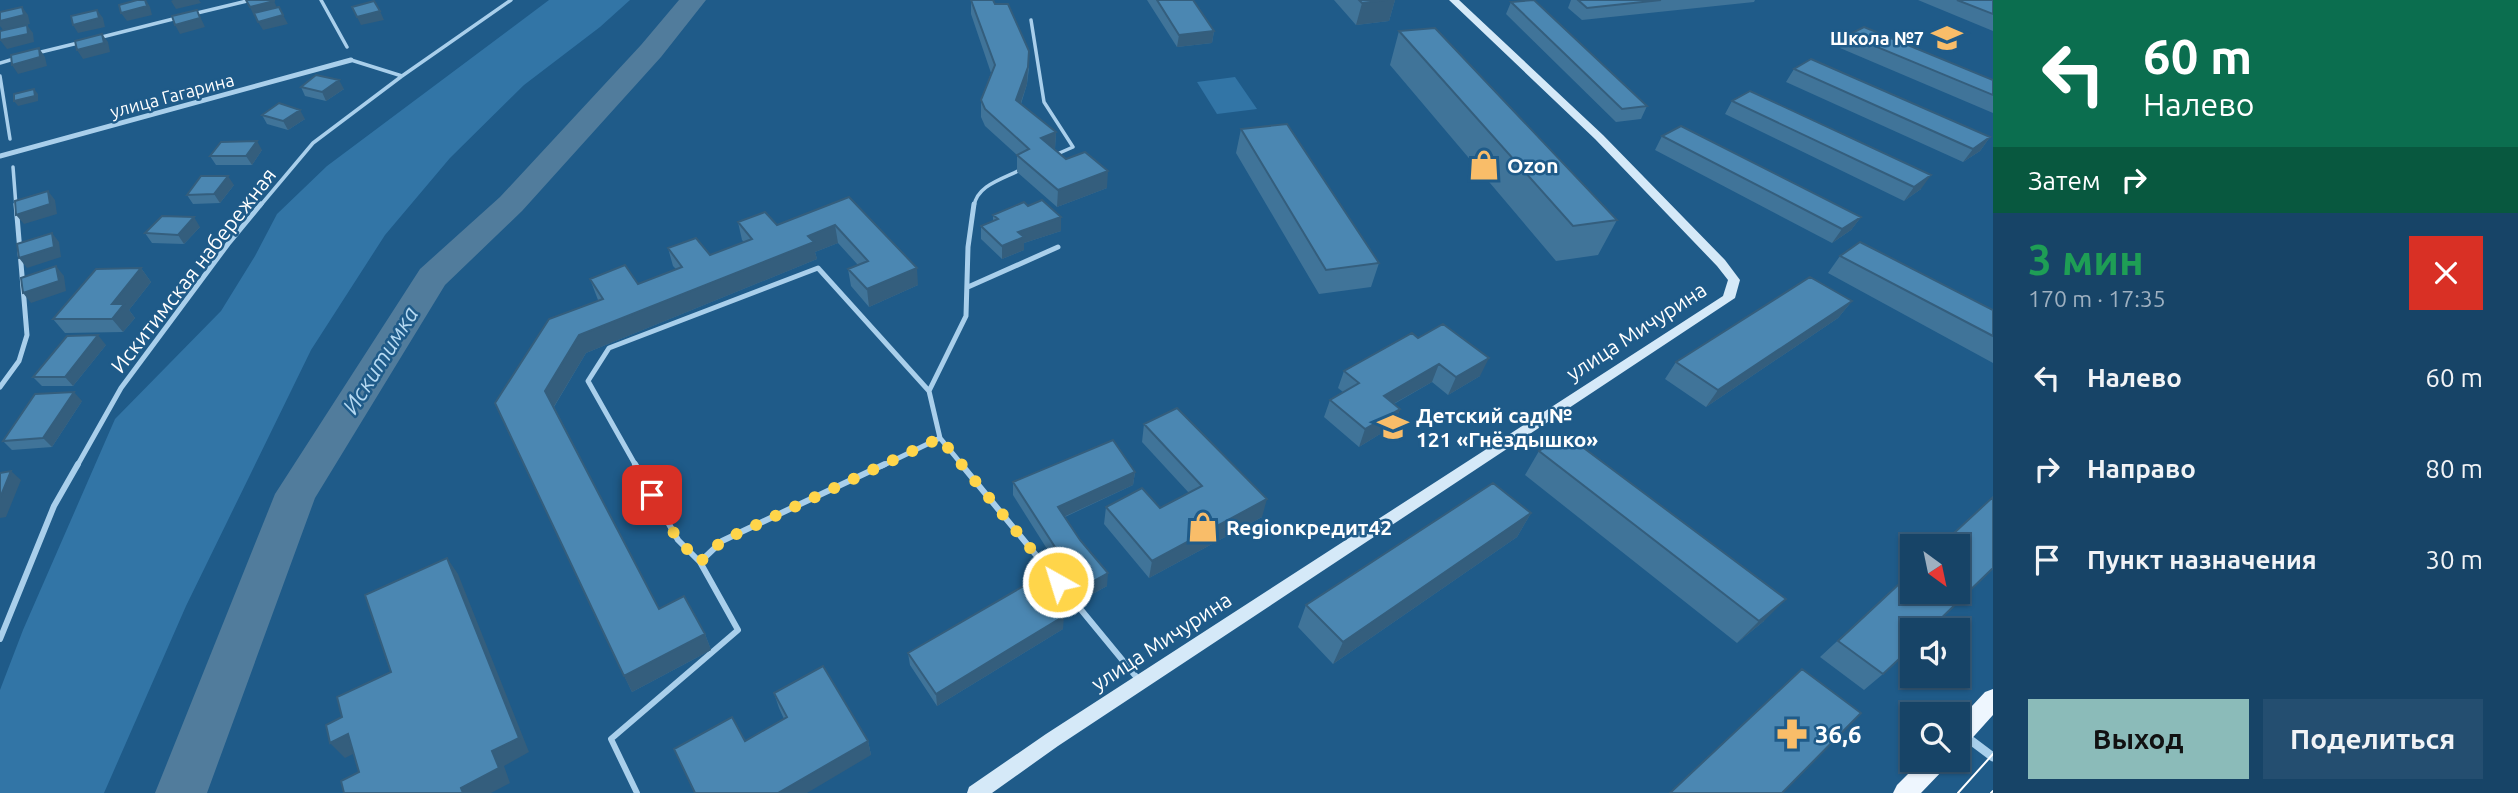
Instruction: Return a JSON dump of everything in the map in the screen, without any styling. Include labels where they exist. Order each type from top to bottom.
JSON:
[{"type":"main road","points":[[1970,724],[1993,699]]},
{"type":"main road","points":[[1905,793],[1925,772]]},
{"type":"street","name":"улица Мичурина","points":[[976,793],[1140,682],[1729,298],[1734,280],[1721,263],[1599,137],[1454,0]]},
{"type":"street","name":"улица Гагарина","points":[[0,156],[351,60]]},
{"type":"street","points":[[1970,742],[1993,757]]},
{"type":"lane","points":[[0,63],[251,0]]},
{"type":"lane","points":[[321,0],[347,47]]},
{"type":"lane","name":"Искитимская набережная","points":[[0,639],[54,506],[121,388],[228,244],[313,143],[402,76],[511,0]]},
{"type":"lane","points":[[1031,20],[1044,102],[1073,147],[1050,157]]},
{"type":"lane","points":[[351,60],[402,76]]},
{"type":"lane","points":[[0,76],[10,139]]},
{"type":"lane","points":[[0,387],[19,361],[27,335],[13,167]]},
{"type":"lane","points":[[929,391],[966,316],[968,247],[975,198],[982,189],[1026,167]]},
{"type":"lane","points":[[968,287],[1058,247]]},
{"type":"lane","points":[[637,793],[611,739],[738,630],[700,562],[678,540],[588,380],[609,348],[818,268],[929,391],[940,438],[1140,682]]},
{"type":"lane","points":[[700,562],[722,541],[940,438]]},
{"type":"shaded area","points":[[549,0],[630,0],[600,27],[524,85],[450,158],[385,235],[311,350],[186,606],[104,793],[0,793],[0,690],[23,630],[115,419],[221,311],[277,214],[327,166]]},
{"type":"shaded area","points":[[1235,77],[1257,109],[1217,114],[1197,82]]},
{"type":"building","points":[[145,0],[147,6],[121,13],[119,5]]},
{"type":"building","points":[[246,0],[274,0],[274,1],[250,7]]},
{"type":"building","points":[[971,0],[993,0],[995,4],[1008,4],[1029,51],[1028,67],[1016,100],[1056,132],[1041,138],[1066,159],[1085,152],[1108,171],[1058,190],[1017,155],[1029,149],[985,109],[981,100],[995,65]]},
{"type":"building","points":[[1157,0],[1193,0],[1214,31],[1179,35]]},
{"type":"building","points":[[1359,0],[1387,0],[1362,3]]},
{"type":"building","points":[[1534,0],[1647,106],[1622,109],[1511,2]]},
{"type":"building","points":[[1578,0],[1661,0],[1587,8]]},
{"type":"building","points":[[1957,0],[1993,0],[1993,14]]},
{"type":"building","points":[[374,1],[380,11],[357,17],[352,7]]},
{"type":"building","points":[[22,7],[24,15],[0,21],[0,12]]},
{"type":"building","points":[[279,7],[283,15],[258,22],[254,13]]},
{"type":"building","points":[[97,10],[99,18],[73,25],[71,16]]},
{"type":"building","points":[[197,10],[200,18],[175,25],[172,16]]},
{"type":"building","points":[[27,25],[28,34],[0,40],[0,31]]},
{"type":"building","points":[[1864,27],[1993,80],[1993,95],[1848,35]]},
{"type":"building","points":[[1435,28],[1617,220],[1573,226],[1399,31]]},
{"type":"building","points":[[102,34],[104,43],[77,50],[75,41]]},
{"type":"building","points":[[39,48],[40,57],[12,65],[11,55]]},
{"type":"building","points":[[1811,59],[1990,137],[1973,149],[1794,69]]},
{"type":"building","points":[[316,75],[339,80],[322,92],[301,87]]},
{"type":"building","points":[[34,89],[35,96],[14,101],[14,94]]},
{"type":"building","points":[[1750,91],[1931,175],[1914,187],[1732,101]]},
{"type":"building","points":[[279,103],[300,110],[283,121],[262,115]]},
{"type":"building","points":[[1287,124],[1379,263],[1326,270],[1241,129]]},
{"type":"building","points":[[1681,126],[1861,217],[1842,229],[1662,136]]},
{"type":"building","points":[[257,141],[246,156],[210,156],[221,142]]},
{"type":"building","points":[[201,176],[228,176],[214,194],[187,195]]},
{"type":"building","points":[[48,191],[50,204],[16,215],[15,201]]},
{"type":"building","points":[[849,197],[917,268],[867,289],[848,269],[868,261],[835,225],[808,236],[814,242],[579,335],[545,391],[659,609],[684,596],[705,634],[624,676],[495,403],[549,319],[603,299],[590,279],[625,265],[638,284],[682,267],[668,248],[696,238],[710,255],[752,239],[738,222],[765,212],[777,225]]},
{"type":"building","points":[[1042,200],[1061,217],[1018,232],[1024,237],[1002,246],[981,226],[998,219],[993,215],[1024,202],[1028,206]]},
{"type":"building","points":[[162,216],[194,217],[178,235],[145,233]]},
{"type":"building","points":[[52,233],[54,247],[19,258],[17,244]]},
{"type":"building","points":[[1860,242],[1993,310],[1993,336],[1840,256]]},
{"type":"building","points":[[56,266],[59,281],[23,293],[21,278]]},
{"type":"building","points":[[141,268],[112,304],[124,304],[112,319],[53,319],[96,269]]},
{"type":"building","points":[[1810,277],[1852,301],[1718,390],[1676,362]]},
{"type":"building","points":[[1443,324],[1489,358],[1456,377],[1439,364],[1384,396],[1400,409],[1365,429],[1330,400],[1359,383],[1344,371],[1412,333],[1418,338]]},
{"type":"building","points":[[98,335],[65,377],[33,377],[67,336]]},
{"type":"building","points":[[74,392],[43,438],[3,441],[35,394]]},
{"type":"building","points":[[1177,408],[1267,499],[1152,561],[1106,507],[1142,488],[1160,508],[1202,486],[1144,424]]},
{"type":"building","points":[[1565,434],[1786,599],[1759,621],[1539,451]]},
{"type":"building","points":[[1113,440],[1135,472],[1058,507],[1080,540],[1108,573],[1090,583],[1055,547],[1013,482]]},
{"type":"building","points":[[11,471],[0,498],[0,473]]},
{"type":"building","points":[[1493,483],[1531,513],[1343,642],[1306,605]]},
{"type":"building","points":[[1993,497],[1993,568],[1970,590],[1970,534],[1953,534]]},
{"type":"building","points":[[447,558],[519,738],[492,751],[499,768],[461,788],[463,793],[344,793],[341,781],[359,772],[348,734],[330,743],[326,725],[342,717],[337,697],[391,672],[365,595]]},
{"type":"building","points":[[1034,580],[1064,616],[936,694],[908,653]]},
{"type":"building","points":[[1900,583],[1900,604],[1956,604],[1941,618],[1900,618],[1900,658],[1883,674],[1838,641]]},
{"type":"building","points":[[823,666],[868,741],[778,793],[695,793],[674,749],[732,717],[745,741],[787,717],[774,693]]},
{"type":"building","points":[[1802,669],[1861,713],[1782,793],[1670,793]]},
{"type":"waterway","name":"Искитимка","points":[[181,793],[296,494],[432,277],[511,204],[651,51],[693,0]]},
{"type":"tram line","points":[[1958,793],[1993,754]]},
{"type":"place","name":"Школа №7","points":[[1947,38]]},
{"type":"place","name":"Ozon","points":[[1484,165]]},
{"type":"place","name":"Детский сад № 121 «Гнёздышко»","points":[[1393,427]]},
{"type":"place","name":"Regionкредит42","points":[[1203,527]]},
{"type":"place","name":"36,6","points":[[1792,734]]},
{"type":"route","points":[[652,495],[678,540],[700,562],[722,541],[940,438],[1058,582]]}]
